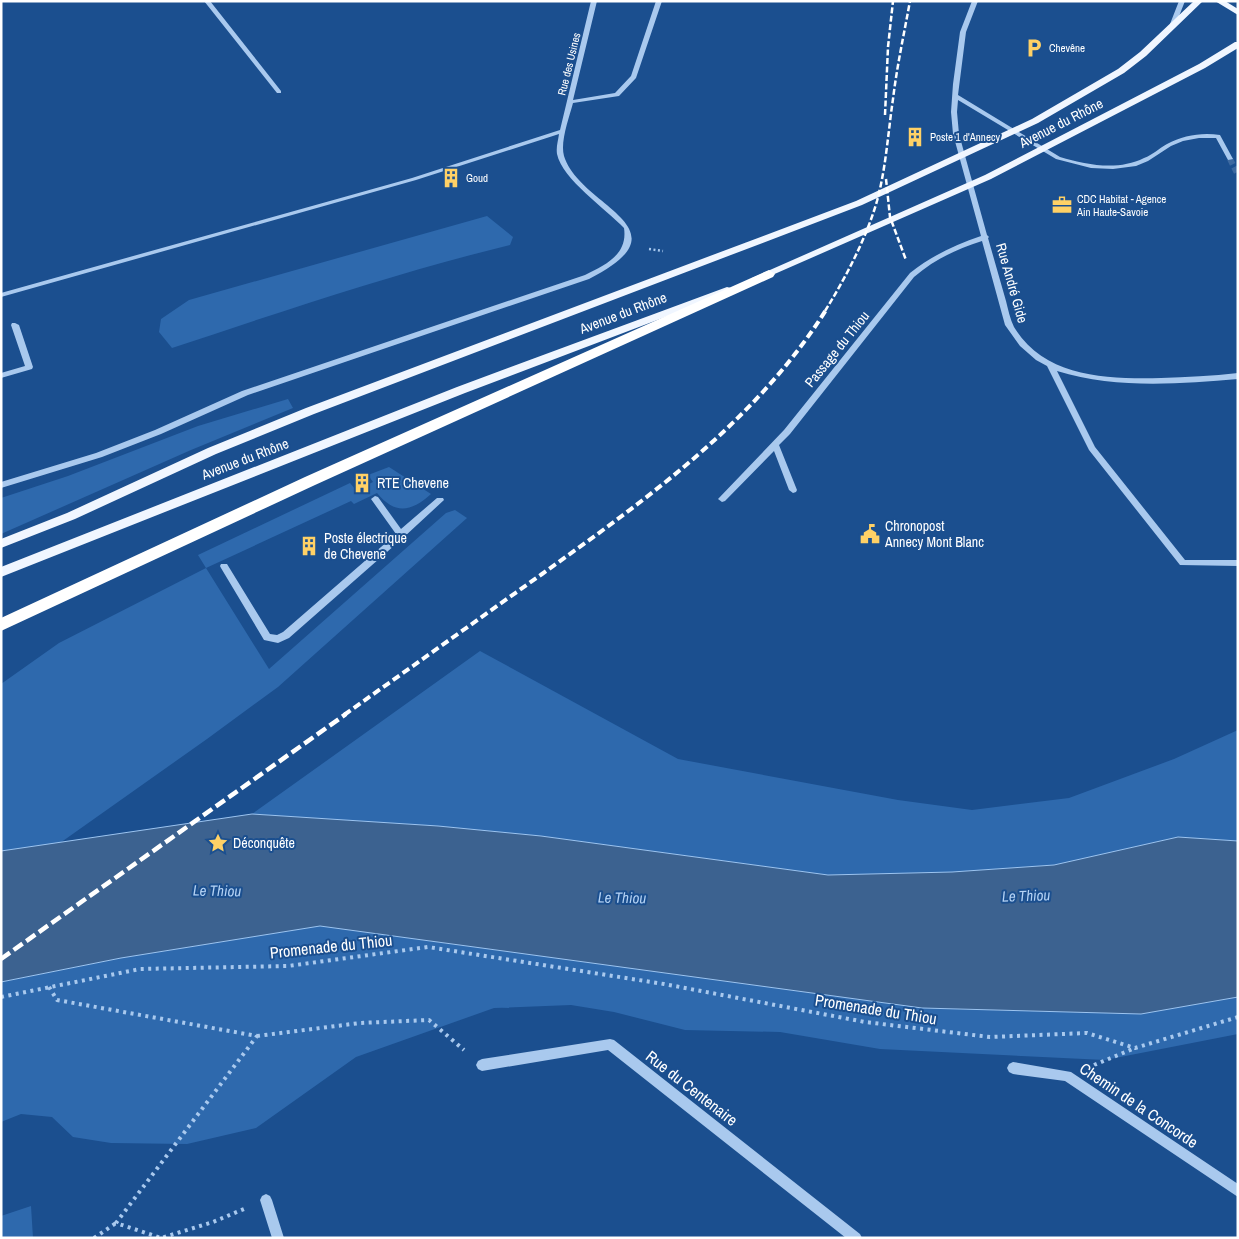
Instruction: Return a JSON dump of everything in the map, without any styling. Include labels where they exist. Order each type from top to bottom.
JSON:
[{"type":"highway","points":[[1,625],[319,477],[768,274]]},
{"type":"main road","name":"Avenue du Rhône","points":[[1,544],[71,516],[212,450],[310,411],[859,203],[1035,121],[1121,71],[1143,54],[1199,1]]},
{"type":"main road","points":[[1219,1],[1238,13]]},
{"type":"main road","name":"Avenue du Rhône","points":[[5,571],[461,390],[768,274],[988,178],[1202,66],[1238,44]]},
{"type":"street","points":[[207,1],[278,92]]},
{"type":"street","name":"Rue des Usines","points":[[563,131],[594,1]]},
{"type":"street","points":[[570,102],[617,95],[634,77],[659,1]]},
{"type":"street","name":"Rue André Gide","points":[[976,1],[963,32],[955,96],[956,134],[1009,325],[1015,336],[1024,346],[1050,364],[1074,374],[1115,381],[1238,376]]},
{"type":"street","points":[[1173,24],[1182,1]]},
{"type":"street","points":[[955,96],[1058,158],[1072,163],[1104,167],[1136,164],[1169,145],[1192,136],[1204,135],[1218,136],[1230,159]]},
{"type":"street","points":[[1,294],[438,171],[563,131],[560,151],[561,158],[567,168],[623,223],[630,238],[624,252],[597,272],[586,277],[245,393],[158,432],[99,455],[1,485]]},
{"type":"street","name":"Passage du Thiou","points":[[722,499],[775,444],[912,274],[926,262],[952,248],[986,237]]},
{"type":"street","points":[[1,376],[29,367],[15,325]]},
{"type":"street","points":[[1050,364],[1092,448],[1183,563],[1238,563]]},
{"type":"street","points":[[775,444],[793,490]]},
{"type":"street","points":[[375,500],[401,534]]},
{"type":"street","points":[[224,566],[267,637],[278,639],[286,635],[440,500]]},
{"type":"street","name":"Rue du Centenaire","points":[[482,1065],[610,1044],[856,1238]]},
{"type":"street","name":"Chemin de la Concorde","points":[[1014,1068],[1067,1076],[1238,1191]]},
{"type":"street","points":[[266,1200],[278,1238]]},
{"type":"path","name":"Promenade du Thiou","points":[[1,997],[140,969],[288,966],[428,947],[664,984],[865,1022],[990,1037],[1087,1033],[1136,1048]]},
{"type":"path","points":[[49,987],[57,1000],[257,1036],[360,1022],[429,1020],[482,1065]]},
{"type":"path","points":[[1067,1076],[1136,1048],[1238,1017]]},
{"type":"path","points":[[94,1238],[116,1223],[257,1036]]},
{"type":"path","points":[[116,1223],[161,1238],[213,1222],[266,1200]]},
{"type":"shaded area","points":[[487,216],[513,237],[510,245],[382,280],[172,348],[159,332],[161,319],[189,300]]},
{"type":"shaded area","points":[[288,399],[293,408],[191,450],[1,534],[1,498],[68,476],[198,426]]},
{"type":"shaded area","points":[[389,467],[431,494],[417,505],[403,508],[390,505],[377,493],[354,504],[351,501],[206,568],[198,555],[350,483],[356,490],[373,482],[368,475]]},
{"type":"shaded area","points":[[455,510],[467,518],[278,687],[207,739],[60,843],[1,851],[1,684],[59,643],[206,568],[269,669],[446,513]]},
{"type":"shaded area","points":[[480,651],[678,759],[898,800],[972,810],[1069,798],[1174,759],[1238,730],[1238,841],[1178,837],[1054,865],[952,872],[828,875],[541,836],[438,826],[252,814]]},
{"type":"shaded area","points":[[320,926],[922,1008],[1141,1014],[1238,997],[1238,1034],[1105,1060],[880,1049],[780,1032],[685,1030],[614,1012],[571,1005],[494,1008],[356,1057],[256,1128],[187,1144],[111,1143],[73,1137],[52,1117],[21,1114],[1,1122],[1,982],[121,958]]},
{"type":"shaded area","points":[[31,1206],[33,1238],[1,1238],[1,1216]]},
{"type":"water","name":"Le Thiou","points":[[252,814],[438,826],[541,836],[828,875],[952,872],[1054,865],[1178,837],[1238,841],[1238,997],[1141,1014],[922,1008],[320,926],[121,958],[1,982],[1,851]]},
{"type":"tunnel","points":[[1230,159],[1238,175]]},
{"type":"railway","points":[[885,115],[888,47],[893,1]]},
{"type":"railway","points":[[825,311],[855,257],[877,201],[885,163],[896,74],[910,1]]},
{"type":"railway","points":[[886,179],[890,217],[906,260]]},
{"type":"railway","points":[[344,715],[621,517],[697,456],[767,388],[798,350],[826,310]]},
{"type":"railway","points":[[1,959],[346,714]]},
{"type":"place","name":"Chevêne","points":[[1034,48]]},
{"type":"place","name":"Poste 1 d'Annecy","points":[[915,137]]},
{"type":"place","name":"Goud","points":[[451,178]]},
{"type":"place","name":"CDC Habitat - Agence Ain Haute-Savoie","points":[[1062,205]]},
{"type":"place","name":"RTE Chevene","points":[[362,483]]},
{"type":"place","name":"Chronopost Annecy Mont Blanc","points":[[870,534]]},
{"type":"place","name":"Poste électrique de Chevene","points":[[309,546]]},
{"type":"place","name":"Déconquête","points":[[218,843]]}]
